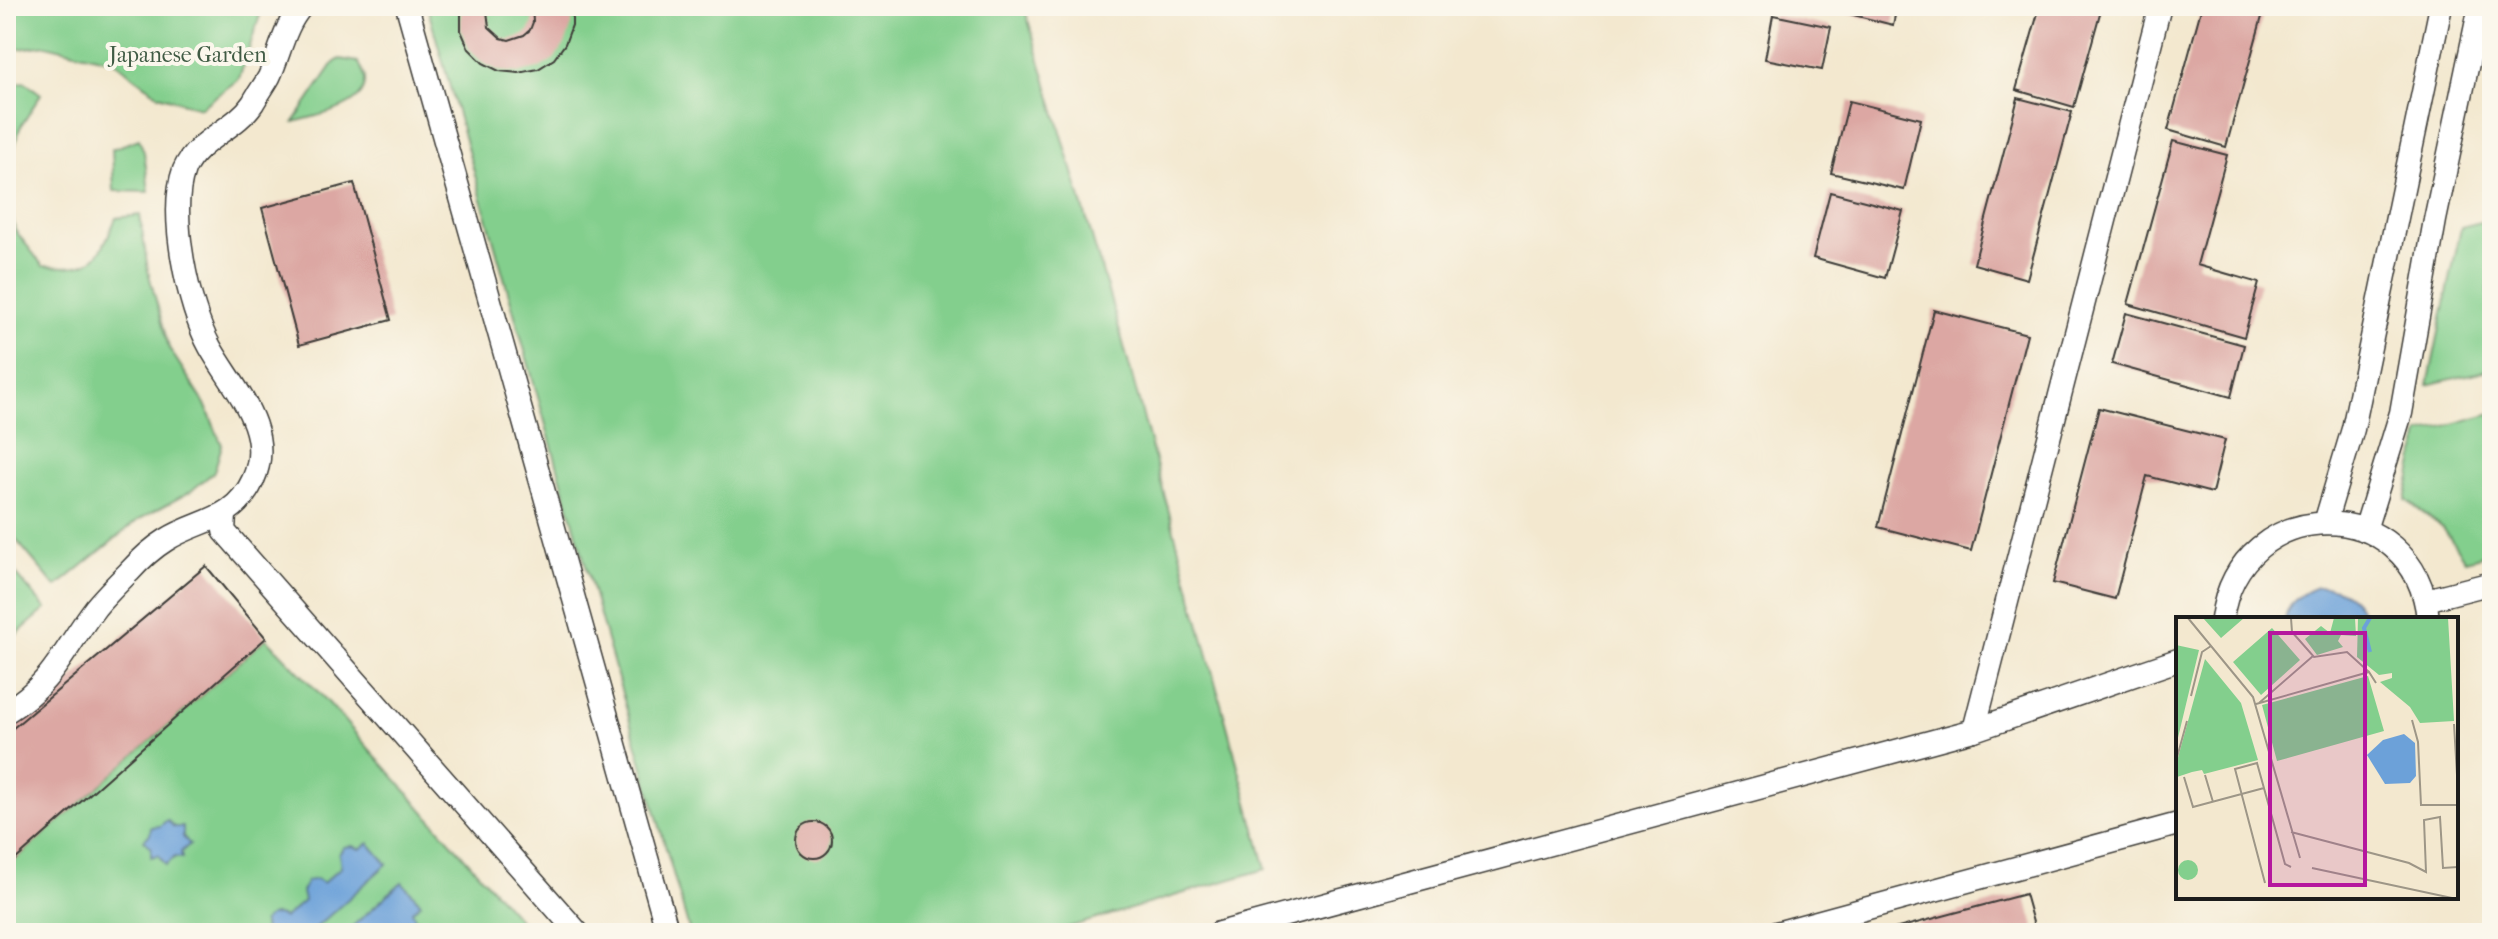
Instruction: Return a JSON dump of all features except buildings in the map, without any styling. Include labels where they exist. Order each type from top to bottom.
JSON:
[{"type":"lane","points":[[6,712],[25,701],[53,673],[96,607],[133,568],[166,540],[225,515],[253,479],[258,457],[258,433],[251,413],[209,347],[195,316],[183,257],[179,206],[184,171],[197,149],[249,108],[269,77],[294,15],[302,6]]},
{"type":"lane","points":[[407,6],[668,933]]},
{"type":"lane","points":[[1974,730],[2160,6]]},
{"type":"lane","points":[[2325,523],[2353,429],[2441,6]]},
{"type":"lane","points":[[2365,530],[2401,413],[2435,220],[2480,6]]},
{"type":"lane","points":[[225,515],[224,531],[578,933]]},
{"type":"lane","points":[[2222,617],[2228,590],[2242,565],[2260,545],[2284,531],[2311,523],[2339,523],[2365,530],[2386,542],[2404,558],[2417,578],[2427,610],[2492,583]]},
{"type":"lane","points":[[1219,933],[1974,730],[2176,661]]},
{"type":"lane","points":[[1776,933],[2176,825]]},
{"type":"green space","name":"Japanese Garden","points":[[6,6],[263,6],[239,79],[200,108],[159,95],[113,61],[46,45],[6,51]]},
{"type":"green space","points":[[427,6],[1024,6],[1122,339],[1266,869],[1049,933],[690,933]]},
{"type":"green space","points":[[340,59],[358,62],[365,77],[364,88],[358,98],[334,111],[294,122],[334,63]]},
{"type":"green space","points":[[25,82],[41,94],[20,128],[9,166],[9,200],[15,230],[43,266],[83,265],[98,255],[116,218],[140,215],[148,271],[169,348],[205,404],[222,445],[214,472],[190,492],[138,520],[56,587],[6,528],[6,402],[12,366],[6,349],[6,84]]},
{"type":"green space","points":[[139,139],[144,152],[149,192],[114,191],[112,149]]},
{"type":"green space","points":[[2492,219],[2492,277],[2487,287],[2492,307],[2492,369],[2428,385],[2461,227]]},
{"type":"green space","points":[[2492,413],[2492,553],[2465,560],[2443,528],[2406,500],[2420,433]]},
{"type":"green space","points":[[6,562],[46,609],[9,641],[6,637]]},
{"type":"green space","points":[[266,638],[327,701],[531,933],[6,933],[6,868]]},
{"type":"water","points":[[2317,587],[2333,588],[2347,594],[2364,617],[2286,617],[2296,598]]},
{"type":"water","points":[[167,820],[174,827],[183,827],[183,837],[190,844],[181,852],[182,858],[175,857],[166,865],[158,855],[151,857],[151,848],[144,840],[150,834],[151,827],[160,826]]},
{"type":"water","points":[[369,843],[387,864],[310,933],[264,933],[263,923],[267,918],[275,915],[284,918],[304,901],[302,892],[307,881],[316,879],[323,883],[341,867],[339,854],[344,847],[360,849]]},
{"type":"water","points":[[402,882],[421,903],[412,911],[416,920],[413,928],[406,933],[394,929],[389,933],[345,933]]}]
